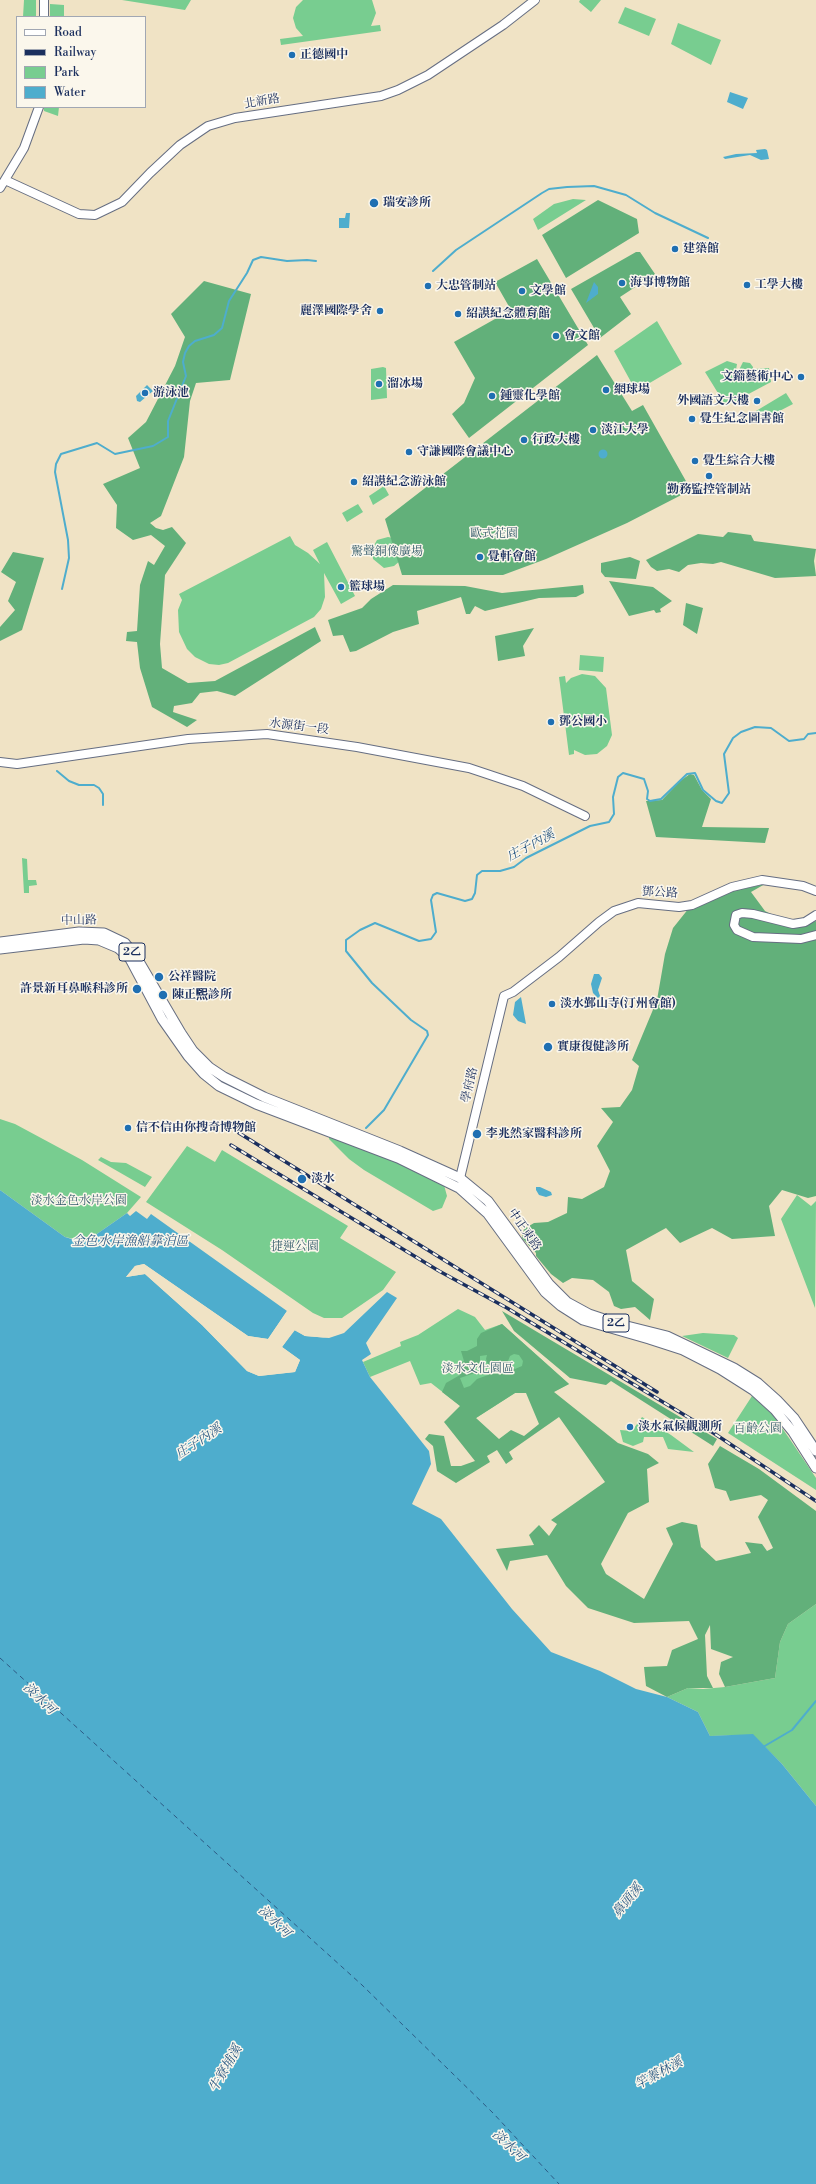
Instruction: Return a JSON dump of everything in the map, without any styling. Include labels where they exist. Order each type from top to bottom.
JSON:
[{"type":"main road","name":"中山路","points":[[0,942],[79,932],[104,933],[125,943],[137,958],[181,1033],[206,1071]]},
{"type":"main road","name":"中山路","points":[[0,949],[84,939],[99,940],[118,948],[130,959],[162,1019],[188,1056],[206,1071]]},
{"type":"main road","name":"中正東路","points":[[206,1071],[224,1077],[264,1097],[400,1151],[460,1178],[488,1201],[549,1284],[567,1302],[589,1314],[619,1324],[667,1336],[734,1368],[758,1383],[777,1400],[797,1430]]},
{"type":"main road","name":"中正東路","points":[[206,1071],[219,1086],[256,1104],[398,1158],[460,1188],[488,1214],[545,1292],[561,1306],[583,1320],[649,1338],[683,1350],[720,1369],[753,1390],[797,1430]]},
{"type":"main road","name":"2乙","points":[[797,1430],[816,1451]]},
{"type":"main road","name":"2乙","points":[[797,1430],[816,1468]]},
{"type":"street","points":[[44,0],[44,16]]},
{"type":"street","name":"北新路","points":[[5,180],[79,214],[96,214],[122,202],[144,178],[180,145],[208,126],[236,118],[381,96],[398,90],[428,76],[503,25],[535,0]]},
{"type":"street","points":[[0,188],[24,148],[39,108]]},
{"type":"street","name":"水源街一段","points":[[0,762],[17,764],[188,739],[267,734],[357,747],[469,768],[523,786],[585,816]]},
{"type":"street","name":"鄧公路","points":[[504,996],[513,992],[559,957],[599,922],[614,912],[638,903],[679,907],[692,905],[732,887],[762,880],[802,886],[816,891]]},
{"type":"street","points":[[816,915],[805,922],[793,924],[753,914],[742,913],[736,915],[734,925],[737,930],[753,938],[800,939],[816,935]]},
{"type":"street","name":"學府路","points":[[460,1178],[504,996]]},
{"type":"green space","points":[[24,0],[36,0],[36,16],[23,16]]},
{"type":"green space","points":[[122,0],[191,0],[185,10]]},
{"type":"green space","points":[[303,0],[372,0],[376,13],[371,26],[380,25],[381,31],[281,45],[280,39],[303,36],[296,28],[293,18],[296,7]]},
{"type":"green space","points":[[580,0],[601,0],[591,12],[579,2]]},
{"type":"green space","points":[[50,4],[64,5],[64,16],[50,16]]},
{"type":"green space","points":[[625,7],[656,19],[649,36],[618,23]]},
{"type":"green space","points":[[678,23],[721,40],[711,65],[671,44]]},
{"type":"green space","points":[[44,108],[59,108],[58,116],[44,111]]},
{"type":"green space","points":[[573,199],[586,200],[538,230],[533,219],[554,204]]},
{"type":"green space","points":[[598,200],[637,219],[639,233],[566,278],[542,235]]},
{"type":"green space","points":[[636,252],[640,252],[655,274],[620,297],[631,314],[600,338],[571,289]]},
{"type":"green space","points":[[537,259],[588,345],[469,438],[452,414],[464,403],[475,378],[454,342],[511,310],[495,282]]},
{"type":"green space","points":[[204,281],[251,294],[230,380],[196,383],[190,401],[184,457],[161,516],[150,523],[156,528],[163,530],[172,527],[186,543],[165,575],[160,644],[162,668],[188,683],[215,681],[315,627],[321,641],[235,696],[217,691],[200,693],[192,703],[174,706],[173,712],[197,720],[187,727],[152,707],[140,668],[137,642],[126,641],[127,632],[137,631],[140,585],[148,561],[154,565],[165,546],[151,535],[133,540],[116,528],[117,505],[103,484],[140,468],[128,438],[146,422],[175,366],[185,337],[171,314]]},
{"type":"green space","points":[[657,321],[682,364],[636,391],[614,351]]},
{"type":"green space","name":"歐式花園","points":[[597,355],[632,411],[643,405],[691,490],[627,523],[546,559],[503,575],[402,575],[385,519]]},
{"type":"green space","points":[[727,361],[737,364],[736,370],[743,378],[747,377],[741,374],[739,370],[743,362],[750,363],[753,367],[753,372],[748,376],[754,375],[755,369],[769,368],[771,382],[726,406],[705,372]]},
{"type":"green space","name":"溜冰場","points":[[386,368],[387,398],[371,400],[371,369]]},
{"type":"green space","points":[[786,393],[793,404],[764,419],[756,411]]},
{"type":"green space","points":[[384,486],[389,495],[373,505],[369,496]]},
{"type":"green space","points":[[358,504],[363,512],[347,522],[342,513]]},
{"type":"green space","points":[[728,532],[751,535],[754,541],[816,549],[814,561],[816,576],[775,578],[721,562],[713,564],[701,563],[688,565],[679,572],[669,569],[657,571],[651,567],[646,560],[698,534],[723,537]]},
{"type":"green space","points":[[290,536],[295,545],[308,553],[320,564],[313,550],[327,542],[355,596],[341,604],[324,573],[325,597],[321,609],[314,617],[228,663],[219,665],[209,664],[195,657],[187,649],[179,632],[178,610],[182,600],[179,594]]},
{"type":"green space","name":"驚聲銅像廣場","points":[[388,537],[393,538],[401,560],[394,566],[384,568],[373,559],[372,549],[377,540]]},
{"type":"green space","points":[[13,552],[44,558],[22,630],[0,641],[0,627],[15,610],[8,601],[16,582],[1,572]]},
{"type":"green space","points":[[630,557],[640,561],[636,579],[605,577],[601,572],[601,563]]},
{"type":"green space","points":[[609,581],[653,587],[672,601],[660,609],[661,612],[656,613],[654,610],[629,616]]},
{"type":"green space","points":[[393,585],[465,586],[502,593],[583,585],[584,593],[576,597],[539,598],[485,611],[475,606],[470,614],[466,614],[461,597],[417,611],[419,624],[393,632],[356,651],[350,652],[343,635],[333,636],[328,620],[362,608],[371,599]]},
{"type":"green space","points":[[686,603],[703,608],[697,634],[683,625]]},
{"type":"green space","points":[[534,628],[523,646],[525,656],[498,661],[495,636]]},
{"type":"green space","points":[[580,655],[604,657],[603,672],[579,670]]},
{"type":"green space","points":[[582,674],[595,676],[606,688],[612,735],[607,746],[597,754],[585,755],[574,750],[574,754],[569,755],[559,677],[565,676],[566,683],[571,678]]},
{"type":"green space","points":[[690,774],[694,775],[702,790],[711,799],[702,827],[769,828],[765,843],[656,837],[646,801],[662,800],[680,781]]},
{"type":"green space","points":[[22,858],[27,859],[28,880],[36,880],[37,885],[29,886],[29,893],[24,893]]},
{"type":"green space","points":[[765,884],[751,892],[765,911],[793,925],[805,925],[816,921],[816,1196],[808,1198],[782,1190],[769,1206],[775,1236],[732,1239],[712,1228],[680,1243],[666,1228],[626,1250],[632,1281],[654,1299],[650,1320],[635,1307],[621,1309],[614,1306],[609,1292],[593,1280],[572,1278],[563,1283],[551,1274],[536,1256],[536,1253],[522,1238],[524,1229],[534,1223],[548,1222],[567,1213],[568,1197],[582,1199],[604,1187],[610,1171],[597,1146],[613,1122],[601,1108],[620,1107],[632,1090],[639,1066],[632,1060],[657,1000],[665,954],[673,928],[689,908],[719,894]]},
{"type":"green space","name":"淡水金色水岸公園","points":[[0,1119],[15,1124],[82,1160],[141,1197],[127,1213],[91,1238],[83,1241],[65,1237],[0,1190]]},
{"type":"green space","points":[[329,1136],[393,1161],[444,1185],[447,1196],[442,1208],[433,1211],[364,1170],[349,1159],[329,1139]]},
{"type":"green space","name":"捷運公園","points":[[187,1146],[215,1162],[222,1150],[348,1226],[340,1238],[396,1272],[383,1290],[342,1318],[324,1318],[313,1313],[222,1250],[146,1202]]},
{"type":"green space","points":[[101,1157],[111,1162],[126,1163],[152,1177],[145,1187],[98,1160]]},
{"type":"green space","points":[[797,1195],[811,1206],[816,1201],[815,1308],[781,1219]]},
{"type":"green space","name":"淡水文化園區","points":[[458,1309],[475,1317],[485,1330],[502,1324],[569,1384],[553,1392],[515,1393],[476,1418],[431,1383],[420,1385],[410,1361],[370,1377],[363,1362],[401,1346],[400,1342],[418,1335]]},
{"type":"green space","points":[[502,1311],[717,1439],[713,1446],[611,1381],[606,1385],[570,1378],[514,1331]]},
{"type":"green space","points":[[502,1324],[569,1384],[554,1392],[618,1443],[648,1454],[659,1463],[647,1469],[649,1502],[628,1513],[601,1564],[606,1574],[644,1599],[673,1544],[666,1528],[682,1522],[697,1525],[701,1547],[716,1561],[751,1553],[745,1542],[762,1544],[767,1551],[773,1548],[758,1517],[768,1500],[761,1495],[730,1501],[726,1491],[715,1488],[708,1464],[720,1446],[759,1469],[816,1511],[816,1604],[788,1624],[780,1642],[775,1678],[725,1687],[719,1674],[721,1662],[733,1657],[711,1649],[710,1625],[705,1635],[707,1676],[713,1688],[688,1688],[667,1697],[646,1686],[644,1667],[667,1666],[672,1650],[698,1639],[689,1621],[634,1623],[588,1608],[566,1586],[547,1555],[510,1561],[507,1571],[496,1549],[534,1545],[529,1535],[539,1525],[549,1536],[557,1524],[551,1520],[605,1482],[559,1417],[509,1452],[513,1459],[506,1464],[497,1450],[487,1456],[490,1462],[456,1483],[437,1471],[433,1446],[425,1439],[429,1434],[444,1436],[451,1466],[461,1466],[475,1461],[444,1422],[460,1406],[442,1392],[446,1383],[460,1375],[455,1371],[457,1366],[464,1361],[461,1351],[467,1351],[477,1346],[477,1339],[481,1333]],"holes":[[[514,1354],[519,1355],[523,1361],[522,1366],[515,1369],[509,1365],[508,1361],[510,1356]],[[487,1355],[486,1359],[489,1367],[488,1370],[491,1374],[477,1379],[470,1386],[464,1388],[460,1378],[475,1373],[475,1364],[480,1363],[480,1356]],[[515,1393],[526,1393],[539,1424],[524,1436],[511,1430],[499,1439],[476,1418]]]},
{"type":"green space","points":[[703,1333],[734,1335],[738,1338],[728,1358],[682,1336]]},
{"type":"green space","name":"百齡公園","points":[[752,1396],[773,1415],[789,1438],[816,1478],[816,1490],[728,1433]]},
{"type":"green space","points":[[642,1417],[671,1435],[694,1452],[668,1449],[663,1437],[644,1437],[643,1442],[633,1446],[623,1442],[620,1430],[632,1431]]},
{"type":"green space","points":[[816,1604],[816,1806],[782,1764],[753,1735],[710,1736],[698,1712],[667,1697],[688,1688],[703,1689],[725,1687],[775,1678],[780,1642],[788,1624]]},
{"type":"water","points":[[730,92],[748,98],[743,109],[727,102]]},
{"type":"water","points":[[756,150],[767,150],[769,159],[761,160],[750,155],[725,159],[723,157],[736,154],[757,153]]},
{"type":"water","points":[[346,213],[350,213],[349,228],[339,228],[339,218],[345,218]]},
{"type":"water","points":[[594,282],[598,287],[598,294],[586,303]]},
{"type":"water","name":"游泳池","points":[[147,385],[153,391],[140,402],[137,401],[136,396]]},
{"type":"water","points":[[603,449],[608,454],[603,459],[598,454]]},
{"type":"water","points":[[594,974],[599,974],[602,978],[598,990],[600,996],[598,998],[593,993],[591,984]]},
{"type":"water","points":[[521,997],[526,1024],[518,1021],[513,1015],[515,1002]]},
{"type":"water","points":[[536,1187],[540,1187],[551,1192],[552,1195],[546,1197],[539,1195]]},
{"type":"water","points":[[0,1190],[65,1237],[75,1240],[83,1241],[91,1238],[127,1213],[130,1216],[136,1211],[147,1219],[151,1214],[287,1311],[268,1339],[248,1336],[144,1264],[135,1266],[126,1277],[145,1274],[202,1325],[247,1371],[259,1376],[295,1372],[300,1360],[282,1347],[295,1330],[305,1336],[329,1338],[344,1333],[387,1292],[397,1298],[366,1343],[371,1354],[362,1360],[370,1377],[429,1451],[431,1464],[412,1504],[441,1519],[512,1609],[551,1652],[600,1671],[636,1689],[667,1697],[698,1712],[710,1736],[753,1734],[782,1764],[816,1806],[816,2184],[0,2184]]},
{"type":"pier","points":[[144,1264],[248,1336],[268,1339],[287,1311],[289,1312],[269,1341],[248,1338],[144,1266],[136,1268],[130,1274],[147,1272],[204,1323],[249,1370],[259,1374],[294,1370],[298,1361],[280,1347],[293,1329],[306,1334],[329,1338],[305,1336],[294,1330],[282,1347],[300,1360],[295,1372],[259,1376],[247,1371],[202,1325],[145,1274],[126,1277],[135,1266]]},
{"type":"waterway","points":[[433,271],[456,250],[549,189],[594,186],[626,195],[655,213],[708,238]]},
{"type":"waterway","points":[[62,589],[69,558],[68,540],[55,472],[56,464],[61,454],[97,443],[115,454],[153,446],[168,437],[168,421],[186,376],[183,362],[185,353],[189,346],[195,341],[214,335],[222,328],[229,301],[247,273],[253,260],[261,257],[287,261],[316,261]]},
{"type":"waterway","name":"庄子內溪","points":[[366,1128],[384,1110],[428,1035],[427,1031],[411,1020],[372,983],[346,951],[346,940],[360,930],[375,923],[419,941],[431,939],[436,932],[431,900],[433,895],[437,893],[465,901],[472,899],[475,893],[477,875],[482,871],[500,871],[514,867],[526,858],[590,826],[609,822],[614,814],[613,797],[618,777],[623,773],[644,779],[648,791],[647,799],[650,801],[661,799],[687,774],[695,773],[703,790],[716,801],[722,803],[729,793],[724,754],[733,738],[741,732],[755,727],[771,728],[789,741],[804,739],[808,734],[816,733]]},
{"type":"waterway","points":[[57,771],[69,781],[79,785],[94,785],[99,788],[103,794],[103,805]]},
{"type":"waterway","name":"鼻頭溪","points":[[763,1747],[792,1730],[816,1701]]},
{"type":"ferry route","points":[[0,1658],[362,1985],[493,2113],[559,2184]]},
{"type":"railway","points":[[239,1133],[657,1392]]},
{"type":"railway","points":[[231,1145],[439,1271],[507,1308],[706,1428],[816,1501]]},
{"type":"place","name":"正德國中","points":[[292,55]]},
{"type":"place","name":"瑞安診所","points":[[374,203]]},
{"type":"place","name":"建築館","points":[[675,249]]},
{"type":"place","name":"海事博物館","points":[[622,283]]},
{"type":"place","name":"工學大樓","points":[[747,285]]},
{"type":"place","name":"大忠管制站","points":[[428,286]]},
{"type":"place","name":"文學館","points":[[522,291]]},
{"type":"place","name":"麗澤國際學舍","points":[[380,311]]},
{"type":"place","name":"紹謨紀念體育館","points":[[458,314]]},
{"type":"place","name":"會文館","points":[[556,336]]},
{"type":"place","name":"文錙藝術中心","points":[[801,377]]},
{"type":"place","name":"溜冰場","points":[[379,384]]},
{"type":"place","name":"網球場","points":[[606,390]]},
{"type":"place","name":"游泳池","points":[[145,393]]},
{"type":"place","name":"鍾靈化學館","points":[[492,396]]},
{"type":"place","name":"外國語文大樓","points":[[757,401]]},
{"type":"place","name":"覺生紀念圖書館","points":[[692,419]]},
{"type":"place","name":"淡江大學","points":[[593,430]]},
{"type":"place","name":"行政大樓","points":[[524,440]]},
{"type":"place","name":"守謙國際會議中心","points":[[409,452]]},
{"type":"place","name":"覺生綜合大樓","points":[[695,461]]},
{"type":"place","name":"勤務監控管制站","points":[[709,476]]},
{"type":"place","name":"紹謨紀念游泳館","points":[[354,482]]},
{"type":"place","name":"覺軒會館","points":[[480,557]]},
{"type":"place","name":"籃球場","points":[[341,587]]},
{"type":"place","name":"鄧公國小","points":[[551,722]]},
{"type":"place","name":"公祥醫院","points":[[159,977]]},
{"type":"place","name":"許景新耳鼻喉科診所","points":[[137,989]]},
{"type":"place","name":"陳正煕診所","points":[[163,995]]},
{"type":"place","name":"淡水鄞山寺(汀州會館)","points":[[552,1004]]},
{"type":"place","name":"實康復健診所","points":[[548,1047]]},
{"type":"place","name":"信不信由你搜奇博物館","points":[[128,1128]]},
{"type":"place","name":"李兆然家醫科診所","points":[[477,1134]]},
{"type":"place","name":"淡水","points":[[302,1179]]},
{"type":"place","name":"淡水氣候觀測所","points":[[630,1427]]},
{"type":"water label","name":"金色水岸漁船靠泊區","points":[[130,1242]]},
{"type":"water label","name":"淡水河","points":[[39,1699]]},
{"type":"water label","name":"淡水河","points":[[274,1922]]},
{"type":"water label","name":"牛寮埔溪","points":[[226,2069]]},
{"type":"water label","name":"竿蓁林溪","points":[[659,2074]]},
{"type":"water label","name":"淡水河","points":[[508,2146]]}]
